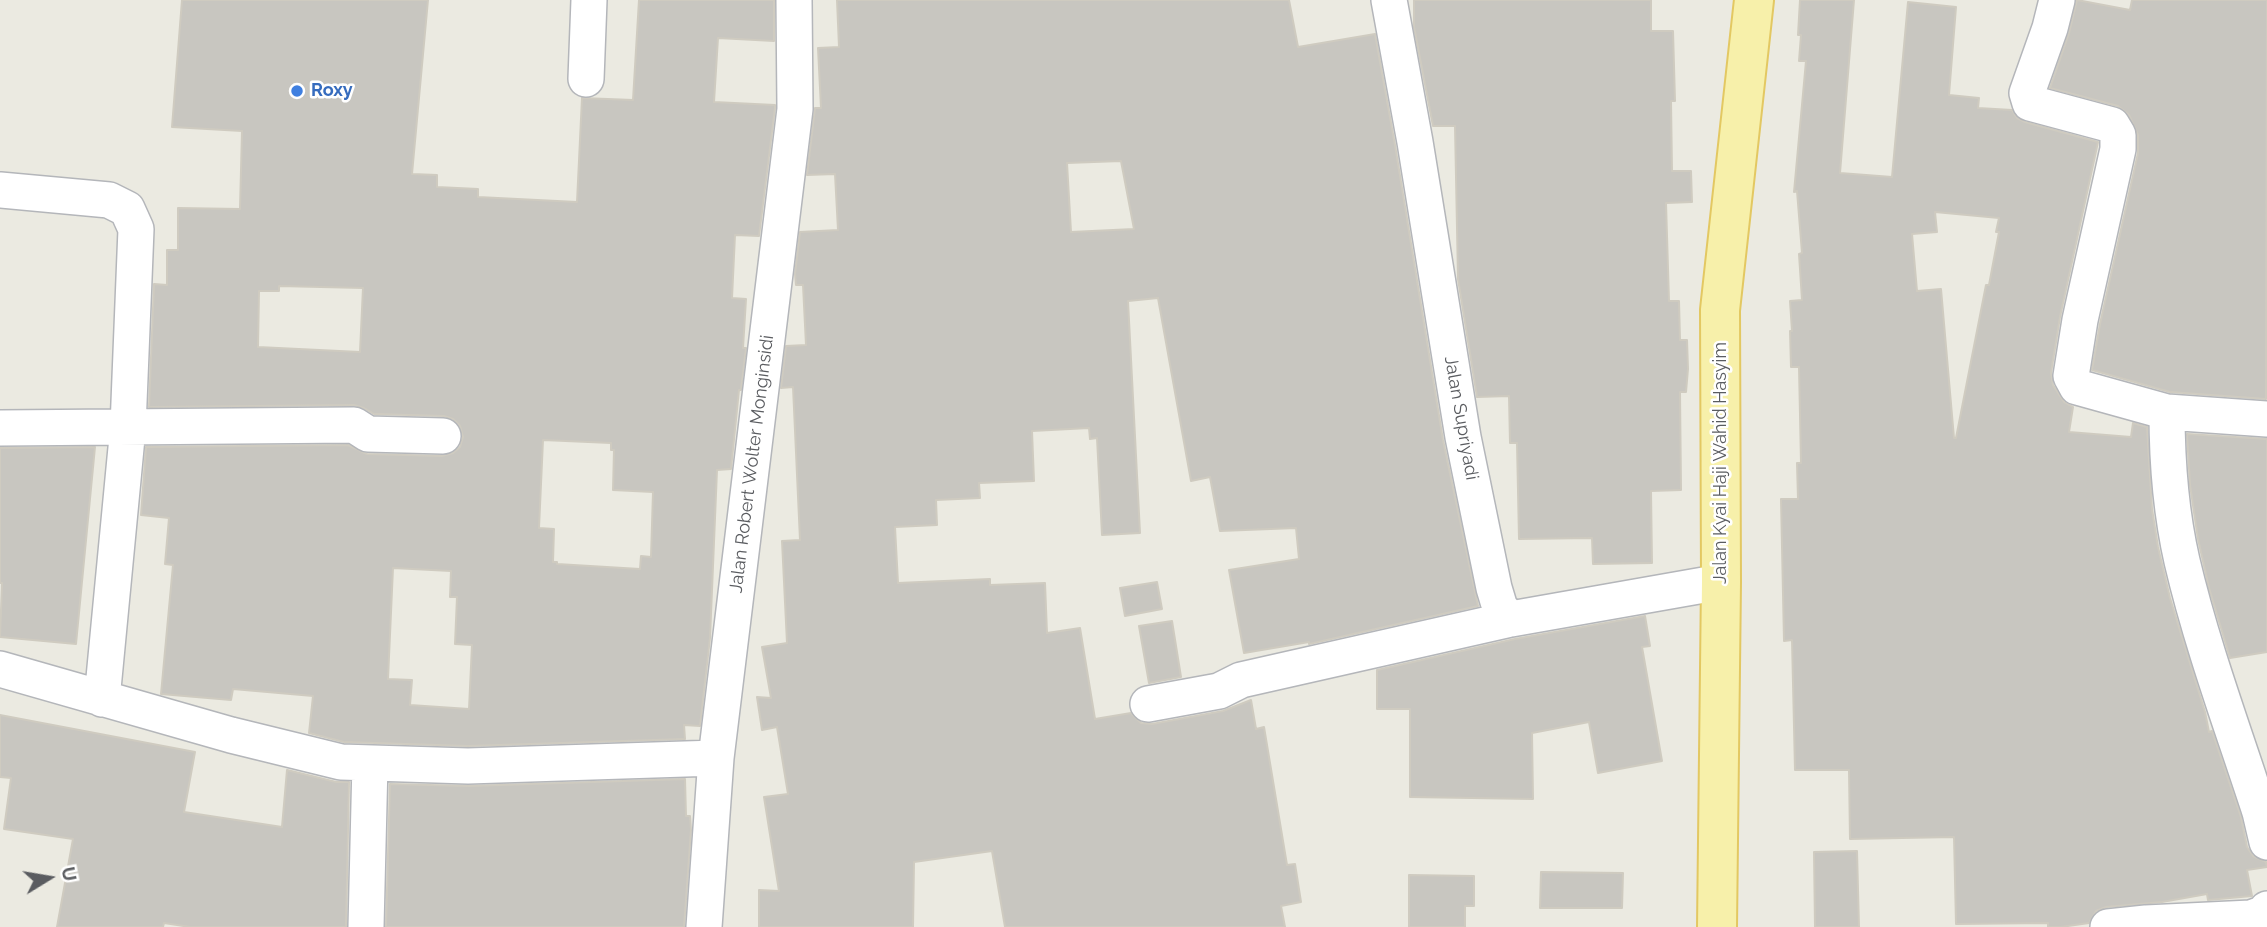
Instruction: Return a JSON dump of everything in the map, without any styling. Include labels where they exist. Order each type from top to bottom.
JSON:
[{"type":"main road","name":"Jalan Kyai Haji Wahid Hasyim","points":[[1717,927],[1721,582],[1720,310],[1754,0]]},
{"type":"street","points":[[586,79],[589,0]]},
{"type":"street","name":"Jalan Robert Wolter Monginsidi","points":[[704,927],[716,758],[795,109],[794,0]]},
{"type":"street","name":"Jalan Supriyadi","points":[[1390,0],[1468,462],[1494,588],[1500,608],[1511,619]]},
{"type":"street","points":[[2057,0],[2027,93],[2030,103],[2112,125],[2118,135],[2118,149],[2080,320],[2071,376],[2077,387],[2167,412],[2267,419]]},
{"type":"street","points":[[0,190],[109,200],[127,209],[136,229],[128,427],[102,699]]},
{"type":"street","points":[[2167,412],[2167,464],[2181,559],[2267,842]]},
{"type":"street","points":[[0,428],[354,425],[368,434],[443,436]]},
{"type":"street","points":[[1148,704],[1511,619],[1721,582]]},
{"type":"street","points":[[0,669],[231,735],[341,762],[468,766],[716,758]]},
{"type":"street","points":[[366,927],[370,763]]},
{"type":"street","points":[[2109,927],[2250,918],[2265,913],[2267,909]]},
{"type":"building","points":[[182,0],[428,0],[412,174],[437,175],[437,187],[478,189],[478,197],[577,202],[582,98],[633,100],[639,0],[774,0],[774,41],[718,38],[714,102],[775,105],[775,108],[759,236],[735,235],[732,298],[746,299],[743,348],[746,348],[731,469],[717,470],[710,638],[700,726],[684,725],[685,739],[468,746],[344,742],[309,733],[313,696],[233,689],[231,700],[161,694],[173,565],[165,564],[169,518],[141,515],[146,447],[348,445],[367,454],[442,456],[453,453],[460,447],[463,437],[460,426],[453,419],[444,416],[374,414],[354,405],[149,407],[154,284],[167,285],[167,250],[178,250],[178,208],[240,209],[242,131],[172,127]],"holes":[[[279,286],[363,288],[360,352],[258,347],[259,291],[279,291]],[[543,440],[611,443],[611,450],[614,450],[613,490],[653,492],[651,557],[641,556],[640,569],[557,564],[553,562],[554,529],[539,528]],[[393,568],[451,571],[450,597],[457,597],[455,644],[472,645],[469,709],[410,705],[412,680],[388,679]]]},
{"type":"building","points":[[837,0],[1289,0],[1298,47],[1375,34],[1443,440],[1478,606],[1309,644],[1244,653],[1229,570],[1299,559],[1296,528],[1220,531],[1210,477],[1191,481],[1158,298],[1128,301],[1140,533],[1102,535],[1097,438],[1090,439],[1089,428],[1032,431],[1034,481],[979,483],[980,498],[936,500],[937,525],[895,527],[898,583],[990,579],[990,585],[1045,583],[1047,633],[1080,628],[1095,719],[1131,713],[1141,723],[1152,724],[1223,711],[1251,700],[1256,729],[1264,727],[1287,865],[1295,864],[1301,902],[1281,906],[1285,927],[1005,927],[992,851],[914,862],[913,927],[759,927],[759,890],[779,891],[764,797],[788,794],[777,727],[762,730],[757,697],[771,698],[762,647],[787,643],[782,541],[800,540],[793,387],[781,388],[786,346],[806,345],[803,285],[796,285],[795,274],[800,232],[838,230],[835,174],[807,175],[815,108],[821,108],[818,48],[839,47]],"holes":[[[1121,161],[1134,229],[1071,232],[1067,163]]]},
{"type":"building","points":[[1414,0],[1651,0],[1651,31],[1673,31],[1675,101],[1671,101],[1672,171],[1691,171],[1692,202],[1666,203],[1669,301],[1679,301],[1680,340],[1687,340],[1688,369],[1686,392],[1680,392],[1681,490],[1651,491],[1652,563],[1593,564],[1592,538],[1519,539],[1517,443],[1510,443],[1509,396],[1477,397],[1458,279],[1455,126],[1433,126],[1414,27]]},
{"type":"building","points":[[1800,0],[1854,0],[1840,173],[1892,177],[1908,2],[1956,7],[1949,95],[1979,98],[1978,108],[2012,110],[2017,118],[2025,122],[2098,142],[2060,317],[2051,373],[2053,385],[2064,402],[2073,407],[2069,432],[2131,437],[2133,423],[2147,427],[2152,509],[2170,598],[2209,732],[2212,731],[2241,817],[2247,847],[2253,856],[2266,862],[2267,867],[2247,870],[2252,896],[2208,900],[2207,894],[2162,902],[2106,907],[2096,911],[2089,923],[2061,927],[2048,927],[2048,923],[1956,924],[1954,837],[1850,839],[1849,770],[1795,770],[1792,640],[1784,641],[1781,499],[1798,499],[1797,463],[1801,463],[1799,367],[1791,367],[1790,331],[1790,301],[1802,300],[1799,254],[1802,253],[1797,191],[1794,192],[1806,61],[1799,61],[1801,35],[1798,35]],"holes":[[[1935,212],[1999,218],[1989,285],[1986,285],[1954,438],[1941,289],[1917,291],[1912,234],[1937,232]]]},
{"type":"building","points":[[2077,0],[2130,10],[2132,0],[2267,0],[2266,399],[2170,392],[2092,370],[2138,153],[2138,135],[2129,115],[2118,106],[2050,88]]},
{"type":"building","points":[[2187,434],[2267,439],[2267,652],[2230,658],[2209,588],[2198,539],[2190,485]]},
{"type":"building","points":[[95,447],[76,644],[0,637],[0,448]]},
{"type":"building","points":[[1157,582],[1162,609],[1125,616],[1120,588]]},
{"type":"building","points":[[1645,616],[1650,646],[1642,647],[1662,761],[1598,773],[1589,722],[1532,733],[1533,799],[1410,797],[1410,709],[1377,709],[1377,670],[1515,639]]},
{"type":"building","points":[[1172,621],[1181,677],[1149,683],[1139,626]]},
{"type":"building","points":[[0,715],[195,752],[184,812],[282,827],[287,770],[336,782],[349,782],[346,927],[190,927],[164,923],[163,927],[57,927],[73,839],[4,829],[11,778],[0,777]]},
{"type":"building","points":[[685,779],[686,816],[690,816],[691,830],[684,927],[386,927],[390,784],[469,786]]},
{"type":"building","points":[[1857,851],[1859,927],[1815,927],[1814,852]]},
{"type":"building","points":[[1541,872],[1623,873],[1622,908],[1540,908]]},
{"type":"building","points":[[1409,875],[1474,876],[1474,906],[1465,906],[1465,927],[1409,927]]},
{"type":"place","name":"Roxy","points":[[297,91]]}]
